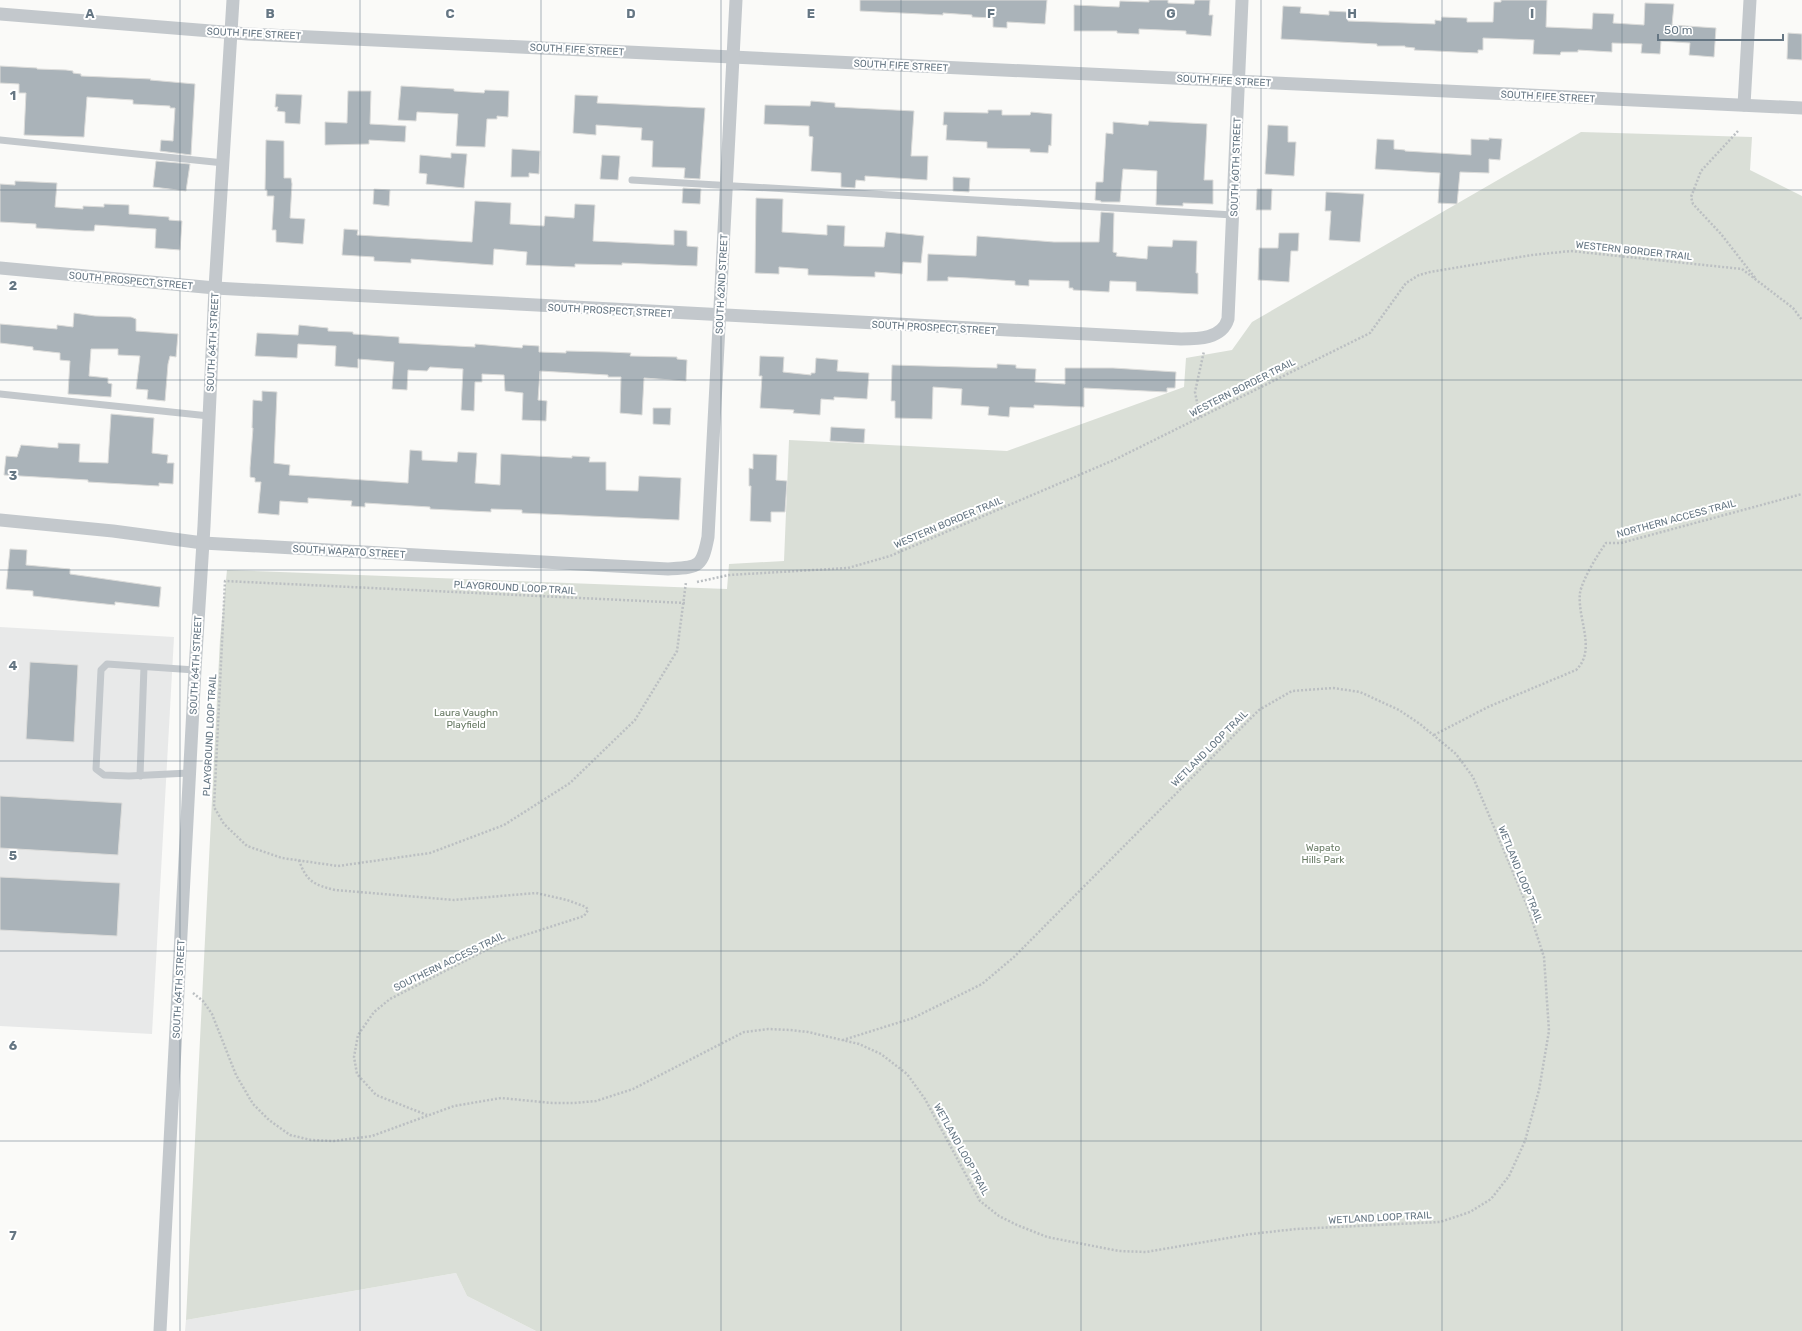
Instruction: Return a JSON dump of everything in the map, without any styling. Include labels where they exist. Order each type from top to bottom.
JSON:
[{"type":"street","name":"SOUTH 64TH STREET","points":[[160,1331],[189,773],[203,543],[215,288],[233,0]]},
{"type":"street","name":"SOUTH 62ND STREET","points":[[698,565],[703,559],[708,537],[736,0]]},
{"type":"street","name":"SOUTH 60TH STREET","points":[[1214,334],[1225,326],[1228,319],[1242,0]]},
{"type":"street","points":[[1744,106],[1750,0]]},
{"type":"street","name":"SOUTH FIFE STREET","points":[[0,14],[231,32],[1802,108]]},
{"type":"street","name":"SOUTH PROSPECT STREET","points":[[0,268],[215,288],[719,316],[1181,339],[1214,334]]},
{"type":"street","name":"SOUTH WAPATO STREET","points":[[0,520],[113,531],[203,543],[668,568],[698,565]]},
{"type":"lane","points":[[0,140],[224,163]]},
{"type":"lane","points":[[632,180],[1233,215]]},
{"type":"lane","points":[[0,394],[209,416]]},
{"type":"lane","points":[[189,773],[140,776],[104,775],[96,769],[101,670],[107,664],[195,670]]},
{"type":"lane","points":[[140,776],[144,667]]},
{"type":"path","points":[[1738,131],[1701,171],[1691,197],[1693,204],[1721,234],[1759,282]]},
{"type":"path","name":"WESTERN BORDER TRAIL","points":[[685,603],[685,582],[705,581],[729,575],[848,568],[890,556],[1114,460],[1370,333],[1406,283],[1419,275],[1430,272],[1532,255],[1571,251],[1742,269],[1792,308],[1802,320]]},
{"type":"path","points":[[1200,417],[1195,392],[1199,368],[1214,334]]},
{"type":"path","name":"NORTHERN ACCESS TRAIL","points":[[1434,736],[1488,708],[1576,670],[1582,664],[1586,652],[1580,593],[1597,556],[1606,543],[1622,543],[1802,494]]},
{"type":"path","name":"PLAYGROUND LOOP TRAIL","points":[[225,581],[685,603],[677,651],[635,720],[570,783],[504,824],[430,853],[338,866],[282,858],[247,846],[224,824],[214,807],[225,581]]},
{"type":"path","name":"WETLAND LOOP TRAIL","points":[[178,982],[203,1001],[212,1014],[236,1075],[253,1104],[269,1120],[290,1135],[311,1140],[334,1141],[372,1136],[454,1106],[501,1098],[552,1103],[596,1101],[633,1089],[744,1032],[768,1029],[790,1030],[859,1044],[881,1054],[907,1074],[925,1099],[980,1202],[1005,1219],[1047,1236],[1119,1252],[1146,1252],[1251,1234],[1296,1229],[1440,1222],[1470,1212],[1492,1199],[1509,1176],[1525,1141],[1539,1090],[1548,1031],[1544,958],[1528,908],[1473,777],[1456,754],[1399,710],[1360,692],[1333,688],[1292,691],[1259,710],[1014,958],[982,984],[913,1018],[843,1040]]},
{"type":"path","name":"SOUTHERN ACCESS TRAIL","points":[[299,860],[304,874],[310,880],[321,887],[335,890],[454,900],[536,893],[566,900],[586,907],[588,910],[584,916],[500,943],[390,1000],[374,1012],[358,1035],[354,1057],[357,1074],[376,1095],[427,1115]]},
{"type":"shaded area","points":[[0,627],[174,637],[152,1034],[0,1026]]},
{"type":"shaded area","points":[[456,1273],[467,1296],[536,1331],[185,1331],[186,1320]]},
{"type":"green space","name":"Wapato Hills Park","points":[[1581,132],[1752,137],[1750,170],[1802,196],[1802,1331],[536,1331],[467,1296],[456,1273],[186,1320],[220,639],[227,570],[727,589],[729,564],[784,561],[789,440],[1007,451],[1184,387],[1186,358],[1232,350],[1252,322]]},
{"type":"building","points":[[860,0],[1047,0],[1045,24],[1007,22],[1007,28],[993,27],[993,18],[972,17],[972,15],[860,11]]},
{"type":"building","points":[[1149,0],[1168,0],[1168,3],[1194,4],[1195,0],[1210,0],[1209,15],[1213,15],[1211,36],[1186,34],[1186,31],[1139,29],[1139,34],[1117,33],[1117,31],[1074,31],[1074,5],[1119,7],[1120,1],[1149,2]]},
{"type":"building","points":[[1501,0],[1547,0],[1546,27],[1592,29],[1593,13],[1614,14],[1613,23],[1644,25],[1645,3],[1674,4],[1672,25],[1716,28],[1714,57],[1689,55],[1690,43],[1661,41],[1660,54],[1641,53],[1642,44],[1612,43],[1612,52],[1578,50],[1578,52],[1561,52],[1560,55],[1533,54],[1534,40],[1483,38],[1483,50],[1478,50],[1478,53],[1414,50],[1415,48],[1405,46],[1377,46],[1377,44],[1281,39],[1283,6],[1301,7],[1300,13],[1329,15],[1329,11],[1348,12],[1348,21],[1435,24],[1435,20],[1441,21],[1442,17],[1467,18],[1467,22],[1493,22],[1494,2],[1501,2]]},
{"type":"building","points":[[1788,33],[1802,34],[1802,60],[1787,59]]},
{"type":"building","points":[[0,66],[66,70],[81,74],[81,76],[151,79],[150,80],[195,84],[191,155],[160,151],[161,140],[173,141],[175,108],[170,108],[170,106],[133,104],[133,100],[87,97],[84,137],[24,135],[26,93],[19,93],[19,84],[0,83]]},
{"type":"building","points":[[401,86],[454,89],[454,91],[484,93],[485,90],[509,91],[508,117],[497,116],[497,119],[487,119],[485,147],[456,146],[458,114],[417,112],[416,121],[398,120]]},
{"type":"building","points":[[348,91],[371,91],[370,124],[406,126],[405,142],[369,140],[369,144],[325,145],[325,122],[347,123]]},
{"type":"building","points":[[276,94],[302,95],[300,124],[285,123],[285,112],[277,111],[278,107],[275,107]]},
{"type":"building","points":[[575,95],[598,96],[597,103],[705,108],[700,179],[684,178],[685,168],[652,167],[653,141],[641,140],[642,128],[596,125],[596,135],[573,133]]},
{"type":"building","points":[[811,101],[835,103],[835,107],[914,111],[911,156],[928,156],[927,180],[865,176],[865,181],[856,180],[855,188],[841,187],[841,173],[811,171],[813,137],[809,136],[809,126],[764,124],[765,105],[810,106]]},
{"type":"building","points":[[988,110],[1002,110],[1002,115],[1030,115],[1031,112],[1052,114],[1051,146],[1049,145],[1048,153],[1030,152],[1030,149],[987,148],[987,142],[946,140],[947,125],[943,125],[944,112],[988,113]]},
{"type":"building","points":[[1149,121],[1207,124],[1204,180],[1213,180],[1213,204],[1183,203],[1183,206],[1156,205],[1157,171],[1123,169],[1120,202],[1101,202],[1095,200],[1096,182],[1103,182],[1106,133],[1113,134],[1113,122],[1148,125]]},
{"type":"building","points":[[1268,125],[1288,126],[1288,142],[1296,142],[1294,176],[1265,174]]},
{"type":"building","points":[[1489,138],[1502,139],[1500,160],[1489,159],[1489,173],[1460,172],[1457,204],[1438,203],[1440,173],[1375,169],[1377,139],[1394,140],[1394,149],[1405,151],[1471,155],[1471,139],[1489,140]]},
{"type":"building","points":[[266,140],[284,141],[284,178],[291,178],[292,184],[290,218],[305,219],[303,244],[276,242],[276,230],[272,230],[274,196],[267,196],[267,190],[265,190]]},
{"type":"building","points":[[512,149],[540,151],[539,174],[529,173],[529,177],[511,177]]},
{"type":"building","points":[[451,153],[467,154],[464,188],[426,184],[427,174],[419,173],[420,155],[451,158]]},
{"type":"building","points":[[602,155],[620,156],[618,180],[600,179]]},
{"type":"building","points":[[156,161],[190,164],[186,191],[153,187]]},
{"type":"building","points":[[953,177],[970,178],[969,192],[953,191]]},
{"type":"building","points":[[15,181],[57,183],[55,207],[83,209],[83,206],[104,207],[104,204],[129,205],[129,214],[169,217],[169,220],[182,221],[180,250],[155,248],[156,229],[95,225],[94,231],[85,231],[36,228],[36,224],[0,222],[0,184],[15,185]]},
{"type":"building","points":[[683,188],[701,189],[700,204],[682,203]]},
{"type":"building","points":[[374,189],[390,190],[389,206],[373,204]]},
{"type":"building","points":[[1257,189],[1272,189],[1271,210],[1256,210]]},
{"type":"building","points":[[1326,192],[1364,194],[1360,242],[1329,240],[1331,211],[1325,211]]},
{"type":"building","points":[[756,198],[783,199],[782,232],[827,235],[827,225],[845,226],[844,246],[884,247],[886,232],[924,236],[921,263],[903,262],[902,274],[875,272],[875,277],[808,275],[808,269],[779,267],[779,274],[755,273]]},
{"type":"building","points":[[475,201],[511,203],[510,224],[544,226],[545,216],[574,218],[575,204],[595,205],[593,241],[674,245],[674,230],[687,231],[687,246],[698,247],[697,266],[622,263],[622,265],[575,264],[575,267],[526,265],[527,252],[494,249],[493,265],[411,259],[411,263],[374,261],[374,257],[342,255],[344,229],[358,230],[357,235],[472,242]]},
{"type":"building","points":[[1101,212],[1114,213],[1113,252],[1117,253],[1116,256],[1147,259],[1148,246],[1172,247],[1173,240],[1197,241],[1196,273],[1198,273],[1198,294],[1136,291],[1136,282],[1110,281],[1109,292],[1073,290],[1073,288],[1069,288],[1069,281],[1029,280],[1029,286],[1015,285],[1015,281],[969,278],[948,277],[948,281],[927,281],[928,254],[976,256],[977,236],[1054,242],[1099,242]]},
{"type":"building","points":[[1279,233],[1299,233],[1298,251],[1291,251],[1289,282],[1258,280],[1259,248],[1278,248]]},
{"type":"building","points":[[74,313],[95,316],[131,317],[136,319],[136,331],[178,334],[176,357],[170,356],[168,364],[165,401],[147,399],[148,390],[136,389],[140,356],[118,355],[118,349],[91,349],[89,376],[108,378],[108,383],[112,384],[111,397],[68,394],[70,361],[60,360],[60,353],[33,350],[33,347],[0,343],[0,324],[57,329],[57,325],[73,327]]},
{"type":"building","points":[[299,325],[328,328],[328,331],[353,332],[353,334],[399,337],[399,343],[475,347],[475,344],[522,348],[523,345],[539,346],[539,352],[609,352],[631,353],[630,356],[677,357],[677,359],[687,360],[686,381],[644,378],[642,415],[620,413],[621,377],[540,371],[538,400],[547,401],[546,421],[522,420],[523,393],[505,391],[504,375],[482,374],[482,382],[475,382],[474,411],[461,410],[463,369],[430,367],[427,371],[408,370],[407,390],[392,389],[394,362],[358,359],[358,368],[335,366],[336,346],[298,344],[297,358],[255,356],[257,333],[298,335]]},
{"type":"building","points":[[760,356],[784,357],[783,372],[811,375],[811,373],[815,373],[816,358],[838,360],[837,371],[869,373],[867,399],[834,397],[834,400],[821,399],[820,415],[793,413],[794,410],[760,408],[762,376],[759,376]]},
{"type":"building","points":[[997,364],[1016,365],[1016,368],[1036,369],[1035,382],[1065,384],[1065,368],[1113,368],[1176,372],[1175,388],[1167,388],[1167,392],[1084,388],[1084,407],[1034,405],[1034,408],[1010,407],[1009,417],[988,415],[989,407],[961,405],[962,389],[933,387],[932,419],[895,418],[895,401],[891,401],[892,365],[997,368]]},
{"type":"building","points":[[262,391],[277,392],[274,463],[290,465],[289,475],[408,483],[410,450],[422,451],[422,460],[457,462],[458,452],[477,453],[475,483],[500,485],[501,454],[572,458],[572,456],[590,457],[589,462],[606,462],[606,490],[638,491],[639,476],[681,478],[679,520],[522,513],[522,510],[491,509],[491,512],[430,509],[430,507],[365,503],[365,507],[351,506],[352,501],[308,498],[308,503],[280,501],[279,515],[258,513],[261,482],[255,482],[255,478],[250,477],[250,468],[253,428],[253,400],[262,401]]},
{"type":"building","points":[[653,408],[671,408],[670,425],[653,424]]},
{"type":"building","points":[[111,414],[154,418],[152,453],[168,455],[167,463],[174,463],[173,484],[159,483],[159,486],[4,475],[6,456],[17,457],[21,445],[58,448],[58,443],[80,444],[79,462],[108,463]]},
{"type":"building","points":[[831,427],[865,429],[864,443],[830,441]]},
{"type":"building","points":[[753,454],[777,455],[776,480],[787,481],[785,512],[771,512],[771,522],[750,521],[751,486],[749,486],[749,468],[753,469]]},
{"type":"building","points":[[10,549],[27,550],[26,565],[70,569],[70,574],[161,587],[159,607],[115,602],[115,605],[33,596],[33,591],[6,589]]},
{"type":"building","points":[[30,662],[78,665],[74,742],[26,739]]},
{"type":"building","points":[[0,796],[122,803],[118,855],[0,848]]},
{"type":"building","points":[[0,877],[120,883],[117,936],[0,930]]},
{"type":"park label","name":"Laura Vaughn Playfield","points":[[466,718]]}]
